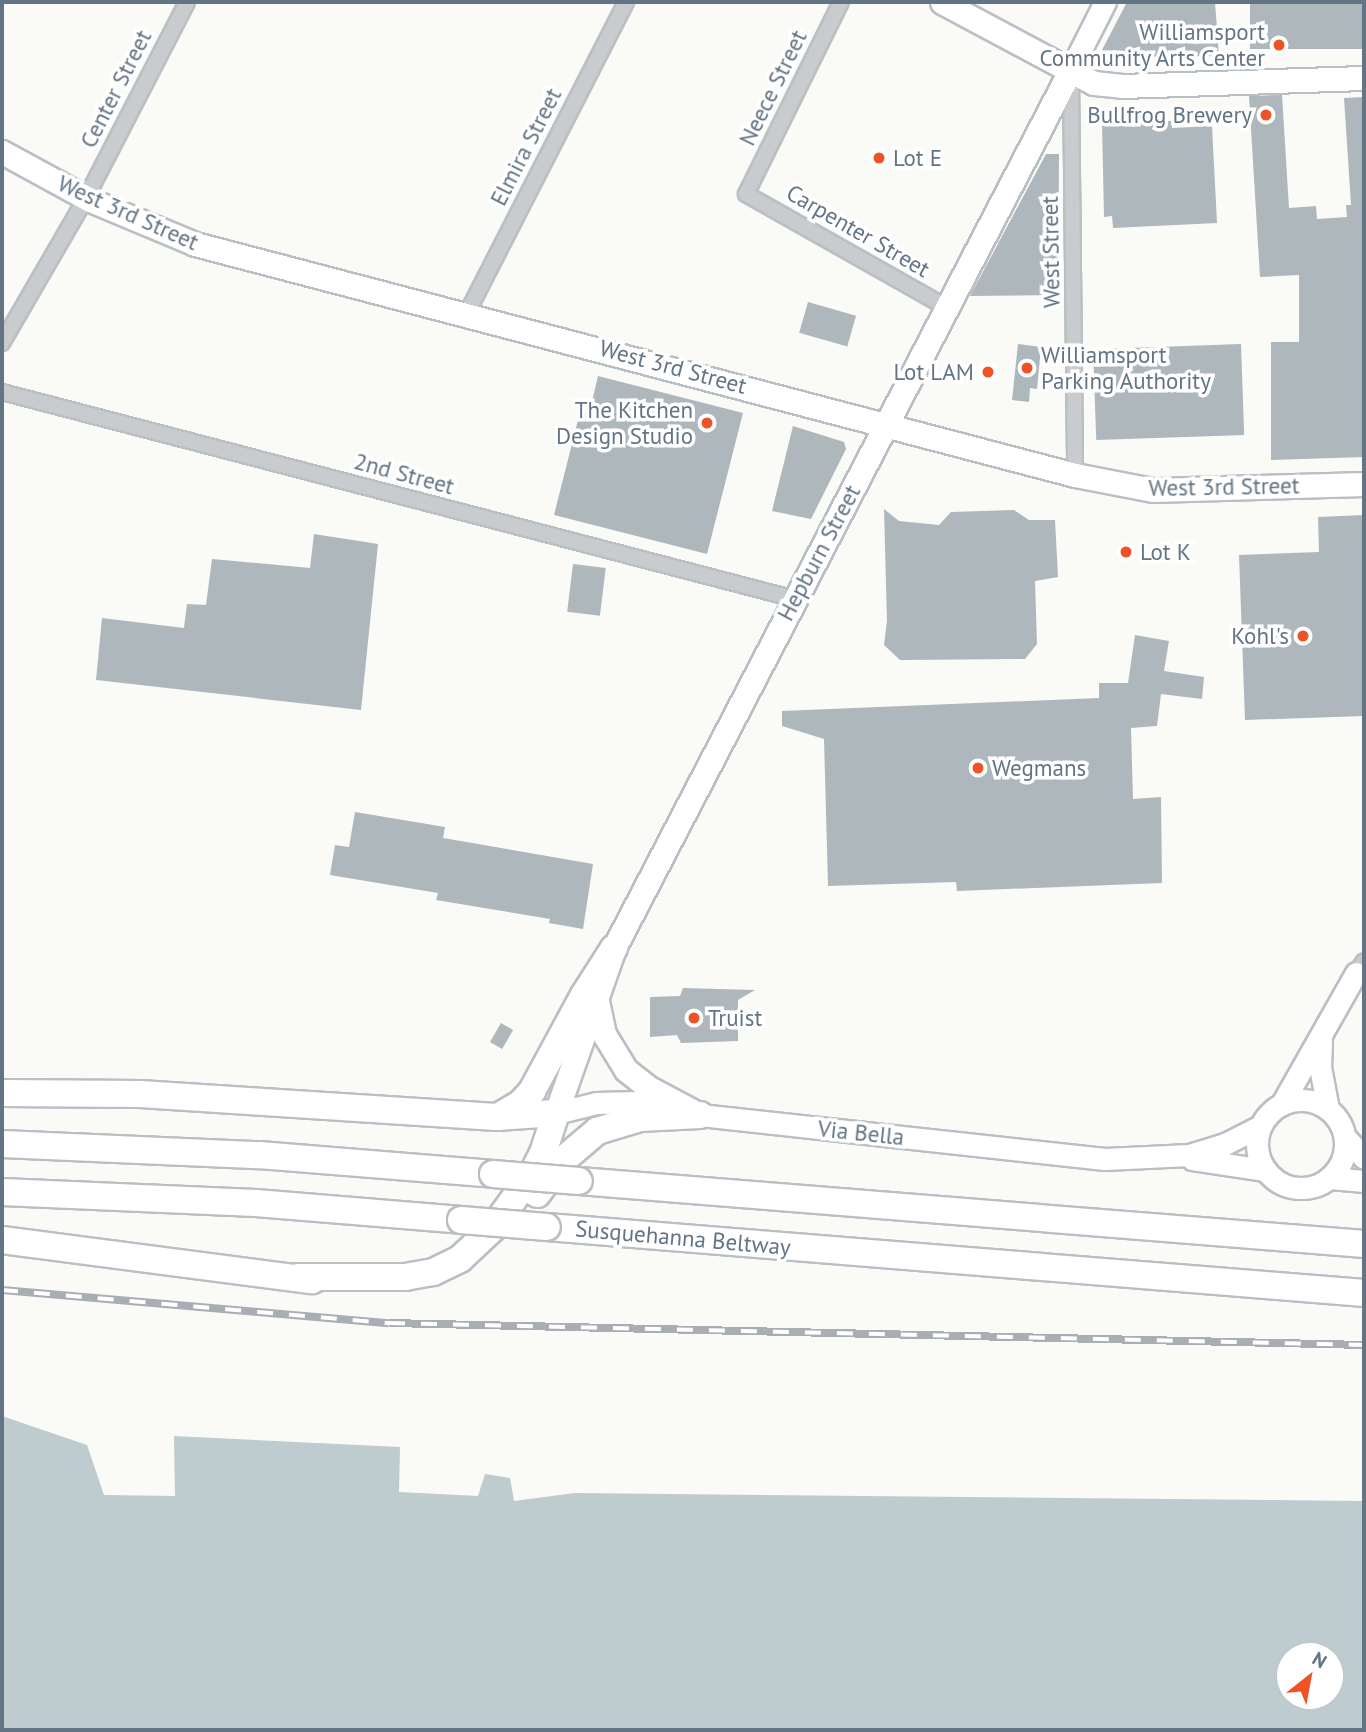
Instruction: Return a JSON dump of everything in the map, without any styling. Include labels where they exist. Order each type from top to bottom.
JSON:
[{"type":"highway","points":[[496,1117],[520,1104],[532,1091],[584,995],[614,948]]},
{"type":"highway","points":[[2,1093],[116,1093],[496,1117],[556,1113],[544,1151],[534,1171],[493,1228],[460,1259],[433,1272],[406,1277],[298,1277]]},
{"type":"highway","points":[[2,1240],[298,1277],[377,1293],[416,1292],[447,1283],[469,1272],[495,1251],[554,1170],[584,1139],[626,1120],[700,1115]]},
{"type":"highway","points":[[2,1144],[210,1152],[1364,1244]]},
{"type":"highway","name":"Susquehanna Beltway","points":[[2,1192],[256,1203],[1364,1293]]},
{"type":"highway","points":[[1273,1237],[1364,1236]]},
{"type":"main road","points":[[942,2],[1094,83],[1122,86],[1364,78]]},
{"type":"main road","name":"Hepburn Street","points":[[556,1113],[614,948],[1105,2]]},
{"type":"main road","name":"West 3rd Street","points":[[2,152],[86,198],[161,233],[195,244],[467,313],[1075,475],[1115,484],[1163,490],[1364,484]]},
{"type":"main road","points":[[1345,1138],[1342,1161],[1331,1178],[1320,1185],[1300,1189],[1281,1184],[1265,1170],[1257,1149],[1259,1126],[1273,1108],[1283,1101],[1360,967]]},
{"type":"main road","points":[[597,1001],[604,1034],[626,1070],[649,1088],[700,1115]]},
{"type":"main road","points":[[1322,1032],[1320,1067],[1328,1110]]},
{"type":"main road","name":"Via Bella","points":[[556,1113],[596,1103],[625,1101],[653,1104],[700,1115],[1070,1157],[1169,1158],[1224,1162],[1265,1170]]},
{"type":"main road","points":[[1283,1101],[1311,1101],[1328,1110],[1336,1118],[1345,1138],[1364,1158]]},
{"type":"main road","name":"Via Bella","points":[[1169,1158],[1211,1149],[1259,1126]]},
{"type":"main road","points":[[1331,1178],[1364,1181]]},
{"type":"street","name":"Center Street","points":[[2,342],[86,198],[187,2]]},
{"type":"street","name":"Elmira Street","points":[[467,313],[626,2]]},
{"type":"street","name":"Neece Street","points":[[746,194],[841,2]]},
{"type":"street","name":"West Street","points":[[1070,71],[1075,475]]},
{"type":"street","name":"Carpenter Street","points":[[746,194],[946,307]]},
{"type":"street","name":"2nd Street","points":[[2,392],[796,599]]},
{"type":"shaded area","points":[[2,1416],[87,1445],[104,1495],[175,1496],[174,1436],[400,1447],[399,1492],[478,1496],[485,1474],[510,1478],[514,1501],[575,1493],[1364,1501],[1364,1730],[2,1730]]},
{"type":"building","points":[[1127,2],[1215,2],[1219,56],[1110,57],[1102,50]]},
{"type":"building","points":[[1250,2],[1364,2],[1364,49],[1250,49]]},
{"type":"building","points":[[1282,95],[1289,208],[1316,206],[1317,219],[1347,217],[1346,205],[1351,205],[1344,98],[1364,97],[1364,457],[1271,460],[1271,342],[1299,342],[1299,275],[1260,277],[1249,96]]},
{"type":"building","points":[[1172,121],[1172,128],[1212,126],[1217,223],[1113,228],[1112,216],[1104,217],[1102,123]]},
{"type":"building","points":[[1046,154],[1059,154],[1058,295],[970,296]]},
{"type":"building","points":[[808,302],[856,316],[847,347],[799,333]]},
{"type":"building","name":"Williamsport Parking Authority","points":[[1018,344],[1041,347],[1037,389],[1030,388],[1029,402],[1012,400]]},
{"type":"building","points":[[1241,344],[1244,435],[1096,440],[1093,349]]},
{"type":"building","points":[[598,376],[743,413],[707,554],[554,515],[580,412],[589,414]]},
{"type":"building","points":[[793,426],[844,442],[846,449],[811,519],[772,511]]},
{"type":"building","points":[[884,509],[899,521],[939,525],[951,512],[1014,510],[1029,520],[1055,520],[1058,577],[1035,581],[1037,644],[1025,659],[900,660],[884,645],[887,621]]},
{"type":"building","name":"Kohl's","points":[[1364,515],[1364,716],[1245,720],[1239,555],[1319,552],[1318,517]]},
{"type":"building","points":[[314,534],[378,544],[361,710],[96,680],[102,618],[184,628],[187,604],[206,605],[212,559],[310,568]]},
{"type":"building","points":[[573,564],[606,568],[600,616],[567,612]]},
{"type":"building","name":"Wegmans","points":[[1135,635],[1169,641],[1164,671],[1204,677],[1202,699],[1161,694],[1157,726],[1131,728],[1133,799],[1161,797],[1162,883],[957,891],[956,882],[828,886],[824,739],[782,726],[782,711],[1099,698],[1099,683],[1128,683]]},
{"type":"building","points":[[355,812],[445,827],[443,838],[593,864],[583,929],[549,923],[550,919],[436,900],[438,893],[330,875],[335,845],[349,847]]},
{"type":"building","name":"Truist","points":[[683,988],[755,990],[738,1000],[738,1041],[681,1043],[677,1035],[650,1037],[650,997],[680,996]]},
{"type":"building","points":[[501,1023],[513,1030],[502,1049],[490,1042]]},
{"type":"railway","points":[[2,1290],[389,1323],[1364,1345]]},
{"type":"place","name":"Williamsport Community Arts Center","points":[[1279,45]]},
{"type":"place","name":"Bullfrog Brewery","points":[[1266,115]]},
{"type":"place","name":"Lot E","points":[[879,158]]},
{"type":"place","name":"Williamsport Parking Authority","points":[[1027,368]]},
{"type":"place","name":"Lot LAM","points":[[988,372]]},
{"type":"place","name":"The Kitchen Design Studio","points":[[707,423]]},
{"type":"place","name":"Lot K","points":[[1126,552]]},
{"type":"place","name":"Kohl's","points":[[1303,636]]},
{"type":"place","name":"Wegmans","points":[[978,768]]},
{"type":"place","name":"Truist","points":[[694,1018]]}]
